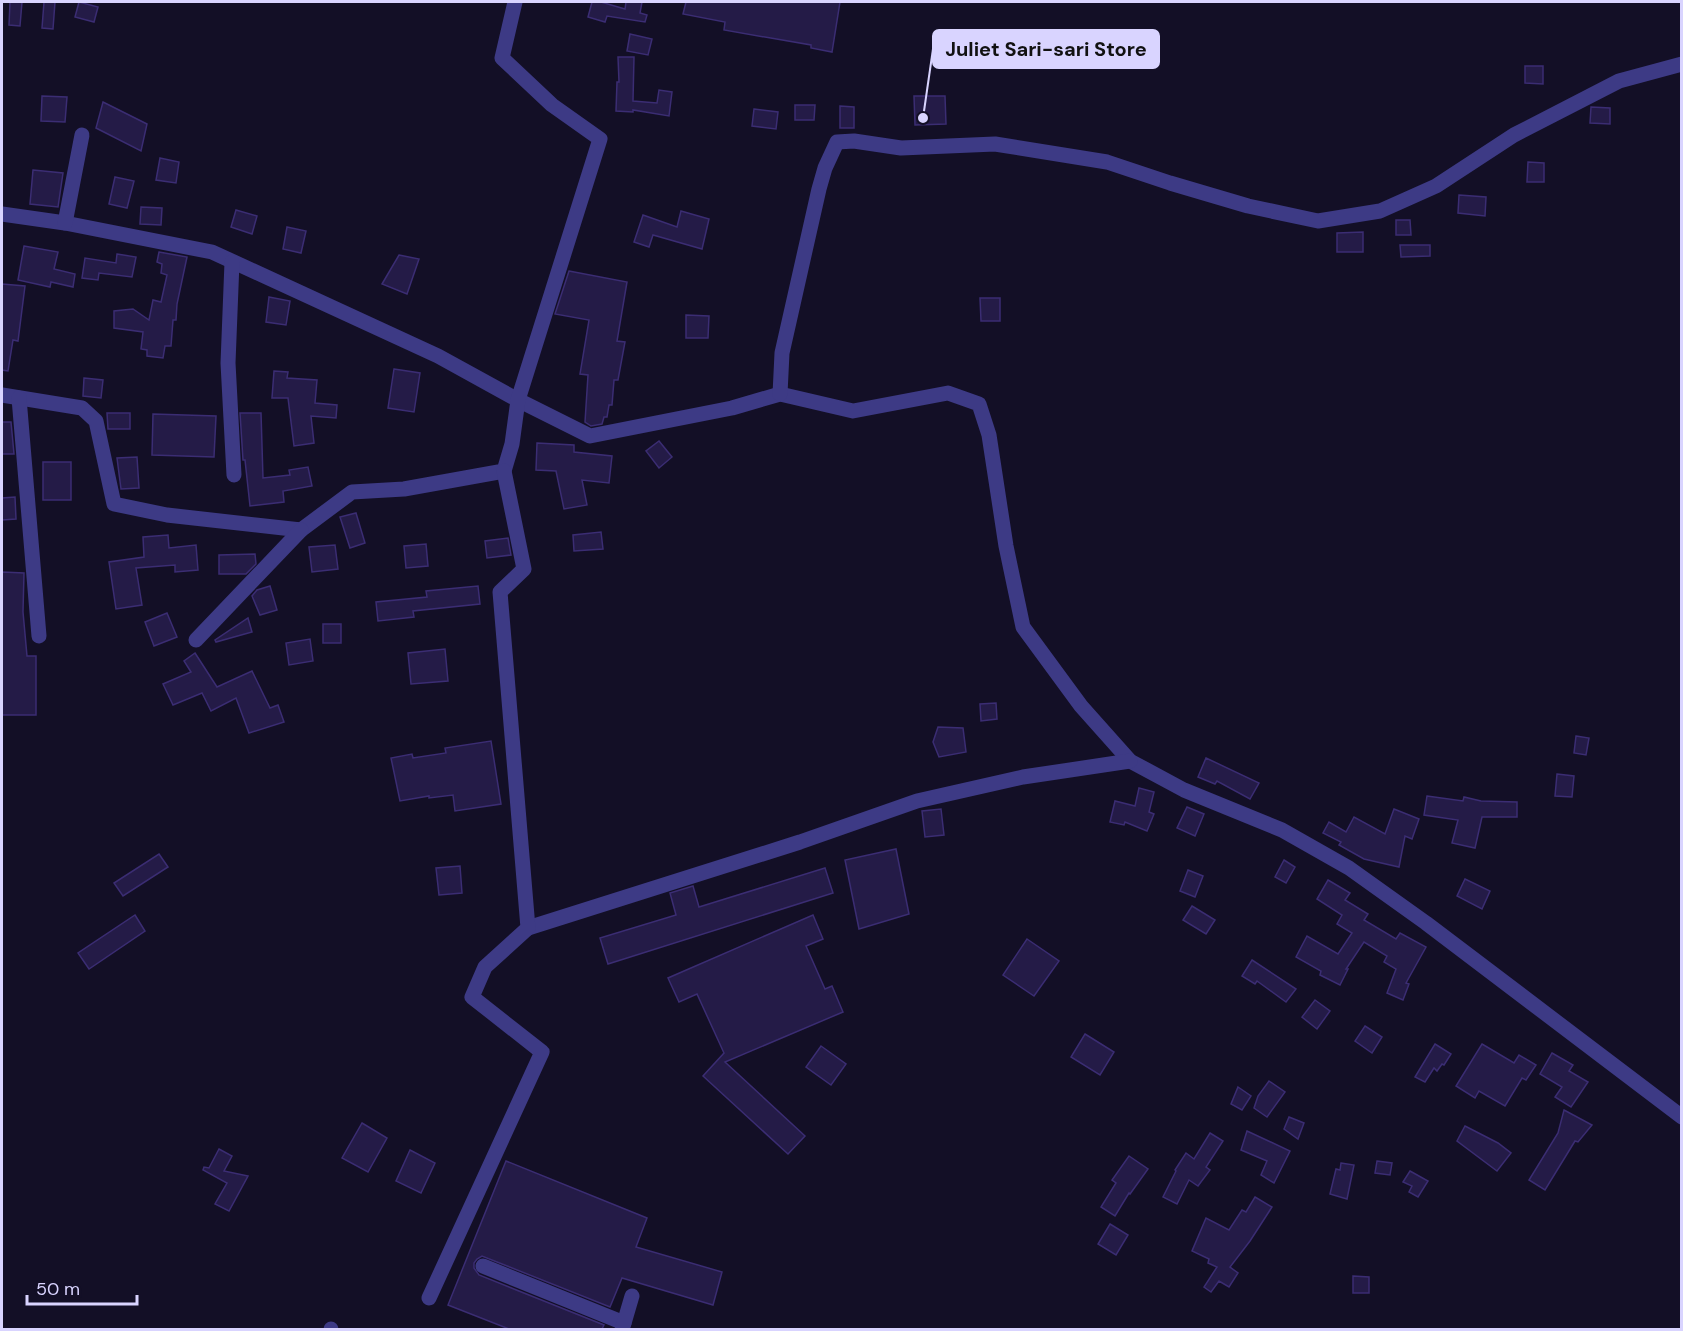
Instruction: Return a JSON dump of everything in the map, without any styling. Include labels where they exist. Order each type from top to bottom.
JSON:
[{"type":"street","points":[[515,2],[502,58],[552,105],[600,139],[518,400],[512,444],[504,471],[524,569],[500,592],[528,928]]},
{"type":"street","points":[[780,394],[782,353],[816,200],[825,168],[837,142],[854,141],[901,148],[995,144],[1107,162],[1248,206],[1318,221],[1380,211],[1436,186],[1514,135],[1619,81],[1682,64]]},
{"type":"street","points":[[65,223],[82,135]]},
{"type":"street","points":[[2,214],[65,223],[212,252],[438,356],[590,436],[732,408],[780,394],[853,411],[948,393],[979,404],[989,435],[1002,523],[1023,627],[1081,706],[1130,761],[1184,790],[1282,830],[1349,867],[1506,983],[1682,1118]]},
{"type":"street","points":[[232,262],[228,363],[234,475]]},
{"type":"street","points":[[2,395],[82,408],[96,421],[114,504],[167,515],[302,530]]},
{"type":"street","points":[[19,398],[39,636]]},
{"type":"street","points":[[196,640],[302,530],[352,492],[404,489],[504,471]]},
{"type":"street","points":[[429,1298],[542,1052],[472,997],[485,967],[528,928],[800,842],[917,801],[1023,777],[1130,761]]},
{"type":"street","points":[[483,1266],[623,1326],[632,1296]]},
{"type":"building","points":[[10,2],[22,2],[20,26],[9,25]]},
{"type":"building","points":[[44,2],[55,2],[53,29],[42,28]]},
{"type":"building","points":[[79,2],[98,7],[94,22],[75,17]]},
{"type":"building","points":[[592,2],[601,2],[625,9],[626,2],[642,2],[640,13],[647,15],[645,22],[607,16],[605,22],[588,17]]},
{"type":"building","points":[[686,2],[840,2],[832,52],[811,48],[811,45],[724,30],[725,22],[683,14]]},
{"type":"building","points":[[630,34],[652,39],[648,55],[627,51]]},
{"type":"building","points":[[618,57],[634,57],[633,101],[657,103],[659,90],[672,92],[669,116],[633,110],[633,112],[616,111],[617,82],[619,82]]},
{"type":"building","points":[[1525,66],[1543,66],[1543,84],[1525,83]]},
{"type":"building","points":[[42,96],[67,97],[65,122],[41,121]]},
{"type":"building","points":[[914,96],[945,96],[946,124],[915,125]]},
{"type":"building","points":[[103,102],[147,124],[141,151],[96,128]]},
{"type":"building","points":[[795,105],[815,105],[814,120],[795,120]]},
{"type":"building","points":[[840,106],[854,107],[854,128],[840,128]]},
{"type":"building","points":[[1591,107],[1610,108],[1610,124],[1590,123]]},
{"type":"building","points":[[754,109],[778,112],[776,129],[752,126]]},
{"type":"building","points":[[160,158],[179,162],[176,183],[156,180]]},
{"type":"building","points":[[1528,162],[1544,163],[1544,182],[1527,182]]},
{"type":"building","points":[[33,170],[63,173],[58,207],[30,204]]},
{"type":"building","points":[[115,177],[134,181],[127,208],[109,204]]},
{"type":"building","points":[[1459,195],[1486,197],[1485,216],[1458,213]]},
{"type":"building","points":[[141,207],[162,208],[161,225],[140,224]]},
{"type":"building","points":[[236,210],[257,216],[252,234],[231,227]]},
{"type":"building","points":[[681,211],[709,219],[702,249],[653,235],[649,247],[634,242],[643,215],[677,227]]},
{"type":"building","points":[[1396,220],[1410,220],[1411,235],[1396,235]]},
{"type":"building","points":[[287,227],[306,231],[301,253],[283,249]]},
{"type":"building","points":[[1363,232],[1363,252],[1337,252],[1337,233]]},
{"type":"building","points":[[1400,245],[1430,245],[1430,256],[1401,257]]},
{"type":"building","points":[[24,246],[58,252],[54,269],[75,274],[73,287],[51,282],[50,287],[18,280]]},
{"type":"building","points":[[159,252],[187,257],[176,320],[173,320],[171,346],[165,346],[163,358],[147,356],[147,350],[141,349],[143,332],[114,328],[114,311],[133,309],[149,320],[153,300],[161,302],[167,275],[161,273],[162,264],[157,262]]},
{"type":"building","points":[[117,254],[136,257],[132,277],[99,273],[98,280],[82,278],[85,258],[116,263]]},
{"type":"building","points":[[399,255],[419,259],[407,294],[382,284]]},
{"type":"building","points":[[569,271],[627,282],[617,341],[625,342],[618,380],[614,380],[612,405],[609,405],[607,417],[604,417],[602,424],[591,426],[585,422],[588,375],[580,374],[589,320],[555,314]]},
{"type":"building","points":[[2,284],[25,286],[18,341],[13,340],[8,371],[2,370]]},
{"type":"building","points":[[269,297],[290,301],[286,325],[266,322]]},
{"type":"building","points":[[980,298],[1000,298],[1000,321],[981,321]]},
{"type":"building","points":[[686,315],[709,316],[708,338],[686,338]]},
{"type":"building","points":[[394,369],[420,373],[414,412],[388,408]]},
{"type":"building","points":[[274,371],[288,372],[287,378],[317,380],[315,403],[337,405],[336,418],[311,416],[314,443],[294,446],[288,398],[272,398]]},
{"type":"building","points":[[84,378],[103,380],[101,398],[83,396]]},
{"type":"building","points":[[107,413],[130,413],[130,429],[108,429]]},
{"type":"building","points":[[240,413],[261,413],[263,478],[290,475],[289,470],[308,467],[312,486],[283,491],[284,502],[250,506],[245,460],[243,460]]},
{"type":"building","points":[[153,414],[216,416],[214,457],[152,455]]},
{"type":"building","points":[[2,422],[11,422],[14,454],[2,454]]},
{"type":"building","points":[[659,441],[672,457],[659,468],[646,451]]},
{"type":"building","points":[[537,443],[574,445],[574,452],[612,456],[609,483],[582,480],[587,505],[564,509],[556,471],[536,470]]},
{"type":"building","points":[[137,457],[139,488],[121,489],[117,458]]},
{"type":"building","points":[[43,462],[71,462],[71,500],[43,500]]},
{"type":"building","points":[[15,497],[16,519],[2,520],[2,498]]},
{"type":"building","points":[[356,513],[365,543],[350,548],[340,517]]},
{"type":"building","points":[[601,532],[603,549],[574,551],[573,535]]},
{"type":"building","points":[[168,535],[169,548],[196,545],[198,570],[175,572],[175,565],[136,568],[142,605],[116,609],[109,562],[144,557],[143,537]]},
{"type":"building","points":[[508,538],[511,555],[487,558],[485,541]]},
{"type":"building","points":[[426,544],[428,566],[406,568],[404,546]]},
{"type":"building","points":[[335,545],[338,569],[312,572],[309,547]]},
{"type":"building","points":[[255,554],[256,564],[246,574],[219,574],[219,555]]},
{"type":"building","points":[[2,572],[24,573],[23,612],[27,656],[36,656],[36,715],[2,715]]},
{"type":"building","points":[[270,586],[277,610],[260,615],[252,596],[257,590]]},
{"type":"building","points":[[478,586],[480,604],[413,611],[414,617],[378,621],[376,602],[427,597],[426,591]]},
{"type":"building","points":[[167,613],[177,637],[154,646],[145,622]]},
{"type":"building","points":[[248,618],[252,632],[216,642],[215,640]]},
{"type":"building","points":[[323,624],[341,624],[341,643],[323,643]]},
{"type":"building","points":[[310,639],[313,661],[289,665],[286,643]]},
{"type":"building","points":[[445,649],[448,681],[411,684],[408,653]]},
{"type":"building","points":[[195,653],[217,687],[252,671],[270,708],[278,705],[284,722],[249,733],[236,698],[211,711],[202,693],[173,705],[163,684],[191,672],[184,661]]},
{"type":"building","points":[[996,703],[997,719],[981,721],[980,704]]},
{"type":"building","points":[[938,727],[963,728],[966,752],[939,757],[933,742]]},
{"type":"building","points":[[1576,736],[1589,738],[1586,755],[1574,753]]},
{"type":"building","points":[[491,741],[501,804],[455,811],[453,795],[400,801],[391,758],[412,754],[413,758],[446,753],[445,748]]},
{"type":"building","points":[[1206,758],[1259,783],[1250,799],[1217,781],[1215,784],[1198,777]]},
{"type":"building","points":[[1557,774],[1574,776],[1572,797],[1555,796]]},
{"type":"building","points":[[1139,788],[1154,792],[1149,812],[1154,814],[1147,831],[1125,822],[1124,825],[1110,822],[1115,801],[1135,806]]},
{"type":"building","points":[[1427,796],[1463,801],[1464,797],[1481,801],[1517,802],[1517,817],[1482,817],[1475,848],[1452,843],[1458,820],[1424,815]]},
{"type":"building","points":[[1187,807],[1204,814],[1195,836],[1177,828]]},
{"type":"building","points":[[941,809],[944,835],[925,837],[922,811]]},
{"type":"building","points":[[1394,809],[1419,819],[1412,839],[1405,836],[1399,867],[1364,859],[1339,845],[1341,842],[1323,833],[1329,822],[1346,832],[1354,817],[1385,834]]},
{"type":"building","points":[[896,849],[909,914],[859,929],[845,860]]},
{"type":"building","points":[[159,854],[168,867],[123,896],[114,883]]},
{"type":"building","points":[[1284,860],[1295,867],[1286,883],[1275,877]]},
{"type":"building","points":[[460,866],[462,893],[439,895],[436,868]]},
{"type":"building","points":[[825,868],[833,893],[608,964],[600,938],[676,915],[670,893],[693,886],[699,907]]},
{"type":"building","points":[[1188,870],[1203,876],[1195,897],[1180,891]]},
{"type":"building","points":[[1465,879],[1490,891],[1482,909],[1457,896]]},
{"type":"building","points":[[1328,880],[1350,893],[1345,900],[1368,914],[1364,920],[1396,939],[1400,933],[1426,947],[1406,983],[1409,984],[1403,1000],[1387,993],[1396,969],[1384,962],[1387,956],[1364,942],[1346,969],[1348,969],[1340,985],[1320,975],[1321,971],[1296,957],[1307,936],[1338,954],[1352,933],[1337,924],[1342,915],[1317,899]]},
{"type":"building","points":[[1192,906],[1215,920],[1206,934],[1183,920]]},
{"type":"building","points":[[135,915],[145,931],[89,969],[78,953]]},
{"type":"building","points":[[813,915],[823,939],[806,946],[825,989],[832,986],[843,1012],[725,1062],[805,1136],[788,1154],[703,1076],[724,1053],[697,994],[679,1002],[668,978]]},
{"type":"building","points":[[1027,939],[1059,961],[1034,996],[1003,975]]},
{"type":"building","points":[[1252,960],[1296,989],[1286,1002],[1257,981],[1255,984],[1242,976]]},
{"type":"building","points":[[1315,1000],[1330,1011],[1317,1029],[1302,1017]]},
{"type":"building","points":[[1365,1026],[1382,1037],[1372,1053],[1355,1041]]},
{"type":"building","points":[[1085,1034],[1114,1052],[1100,1075],[1071,1057]]},
{"type":"building","points":[[1435,1044],[1451,1054],[1437,1071],[1434,1068],[1425,1082],[1415,1077]]},
{"type":"building","points":[[1482,1044],[1514,1063],[1519,1055],[1536,1065],[1526,1080],[1522,1078],[1505,1106],[1479,1091],[1475,1098],[1456,1086]]},
{"type":"building","points":[[821,1046],[846,1064],[831,1085],[806,1067]]},
{"type":"building","points":[[1552,1053],[1573,1065],[1569,1071],[1588,1082],[1571,1107],[1555,1097],[1562,1087],[1540,1074]]},
{"type":"building","points":[[1269,1081],[1285,1092],[1267,1117],[1254,1108],[1258,1096]]},
{"type":"building","points":[[1238,1087],[1251,1096],[1242,1110],[1231,1104]]},
{"type":"building","points":[[1564,1110],[1592,1125],[1578,1142],[1575,1141],[1545,1190],[1529,1180],[1558,1133]]},
{"type":"building","points":[[1289,1117],[1304,1123],[1298,1139],[1284,1129]]},
{"type":"building","points":[[362,1123],[387,1138],[368,1172],[342,1158]]},
{"type":"building","points":[[1465,1126],[1498,1143],[1511,1153],[1497,1171],[1457,1141]]},
{"type":"building","points":[[1247,1131],[1290,1151],[1274,1183],[1261,1175],[1267,1161],[1241,1150]]},
{"type":"building","points":[[1210,1133],[1223,1141],[1206,1167],[1210,1170],[1198,1186],[1189,1180],[1177,1204],[1163,1197],[1175,1170],[1186,1153],[1194,1159]]},
{"type":"building","points":[[219,1149],[232,1156],[224,1171],[248,1176],[229,1211],[215,1204],[227,1183],[203,1170],[204,1167],[209,1168]]},
{"type":"building","points":[[410,1150],[435,1163],[421,1193],[396,1181]]},
{"type":"building","points":[[1129,1156],[1148,1169],[1115,1216],[1101,1207],[1116,1183],[1112,1180]]},
{"type":"building","points":[[506,1161],[647,1218],[636,1247],[722,1272],[713,1305],[622,1278],[610,1307],[482,1256],[474,1263],[474,1268],[479,1275],[604,1325],[602,1329],[509,1329],[448,1305]]},
{"type":"building","points":[[1377,1161],[1392,1163],[1390,1175],[1375,1173]]},
{"type":"building","points":[[1341,1163],[1354,1165],[1347,1199],[1330,1194],[1336,1169],[1340,1170]]},
{"type":"building","points":[[1410,1171],[1428,1181],[1418,1197],[1409,1192],[1412,1186],[1403,1182]]},
{"type":"building","points":[[1255,1197],[1272,1207],[1230,1267],[1238,1273],[1229,1287],[1219,1281],[1211,1292],[1204,1287],[1217,1267],[1208,1263],[1209,1259],[1192,1251],[1206,1218],[1229,1230],[1242,1210],[1246,1212]]},
{"type":"building","points":[[1110,1224],[1128,1235],[1116,1255],[1098,1244]]},
{"type":"building","points":[[1353,1276],[1369,1277],[1369,1293],[1353,1293]]},
{"type":"place","name":"Juliet Sari-sari Store","points":[[923,118]]}]
